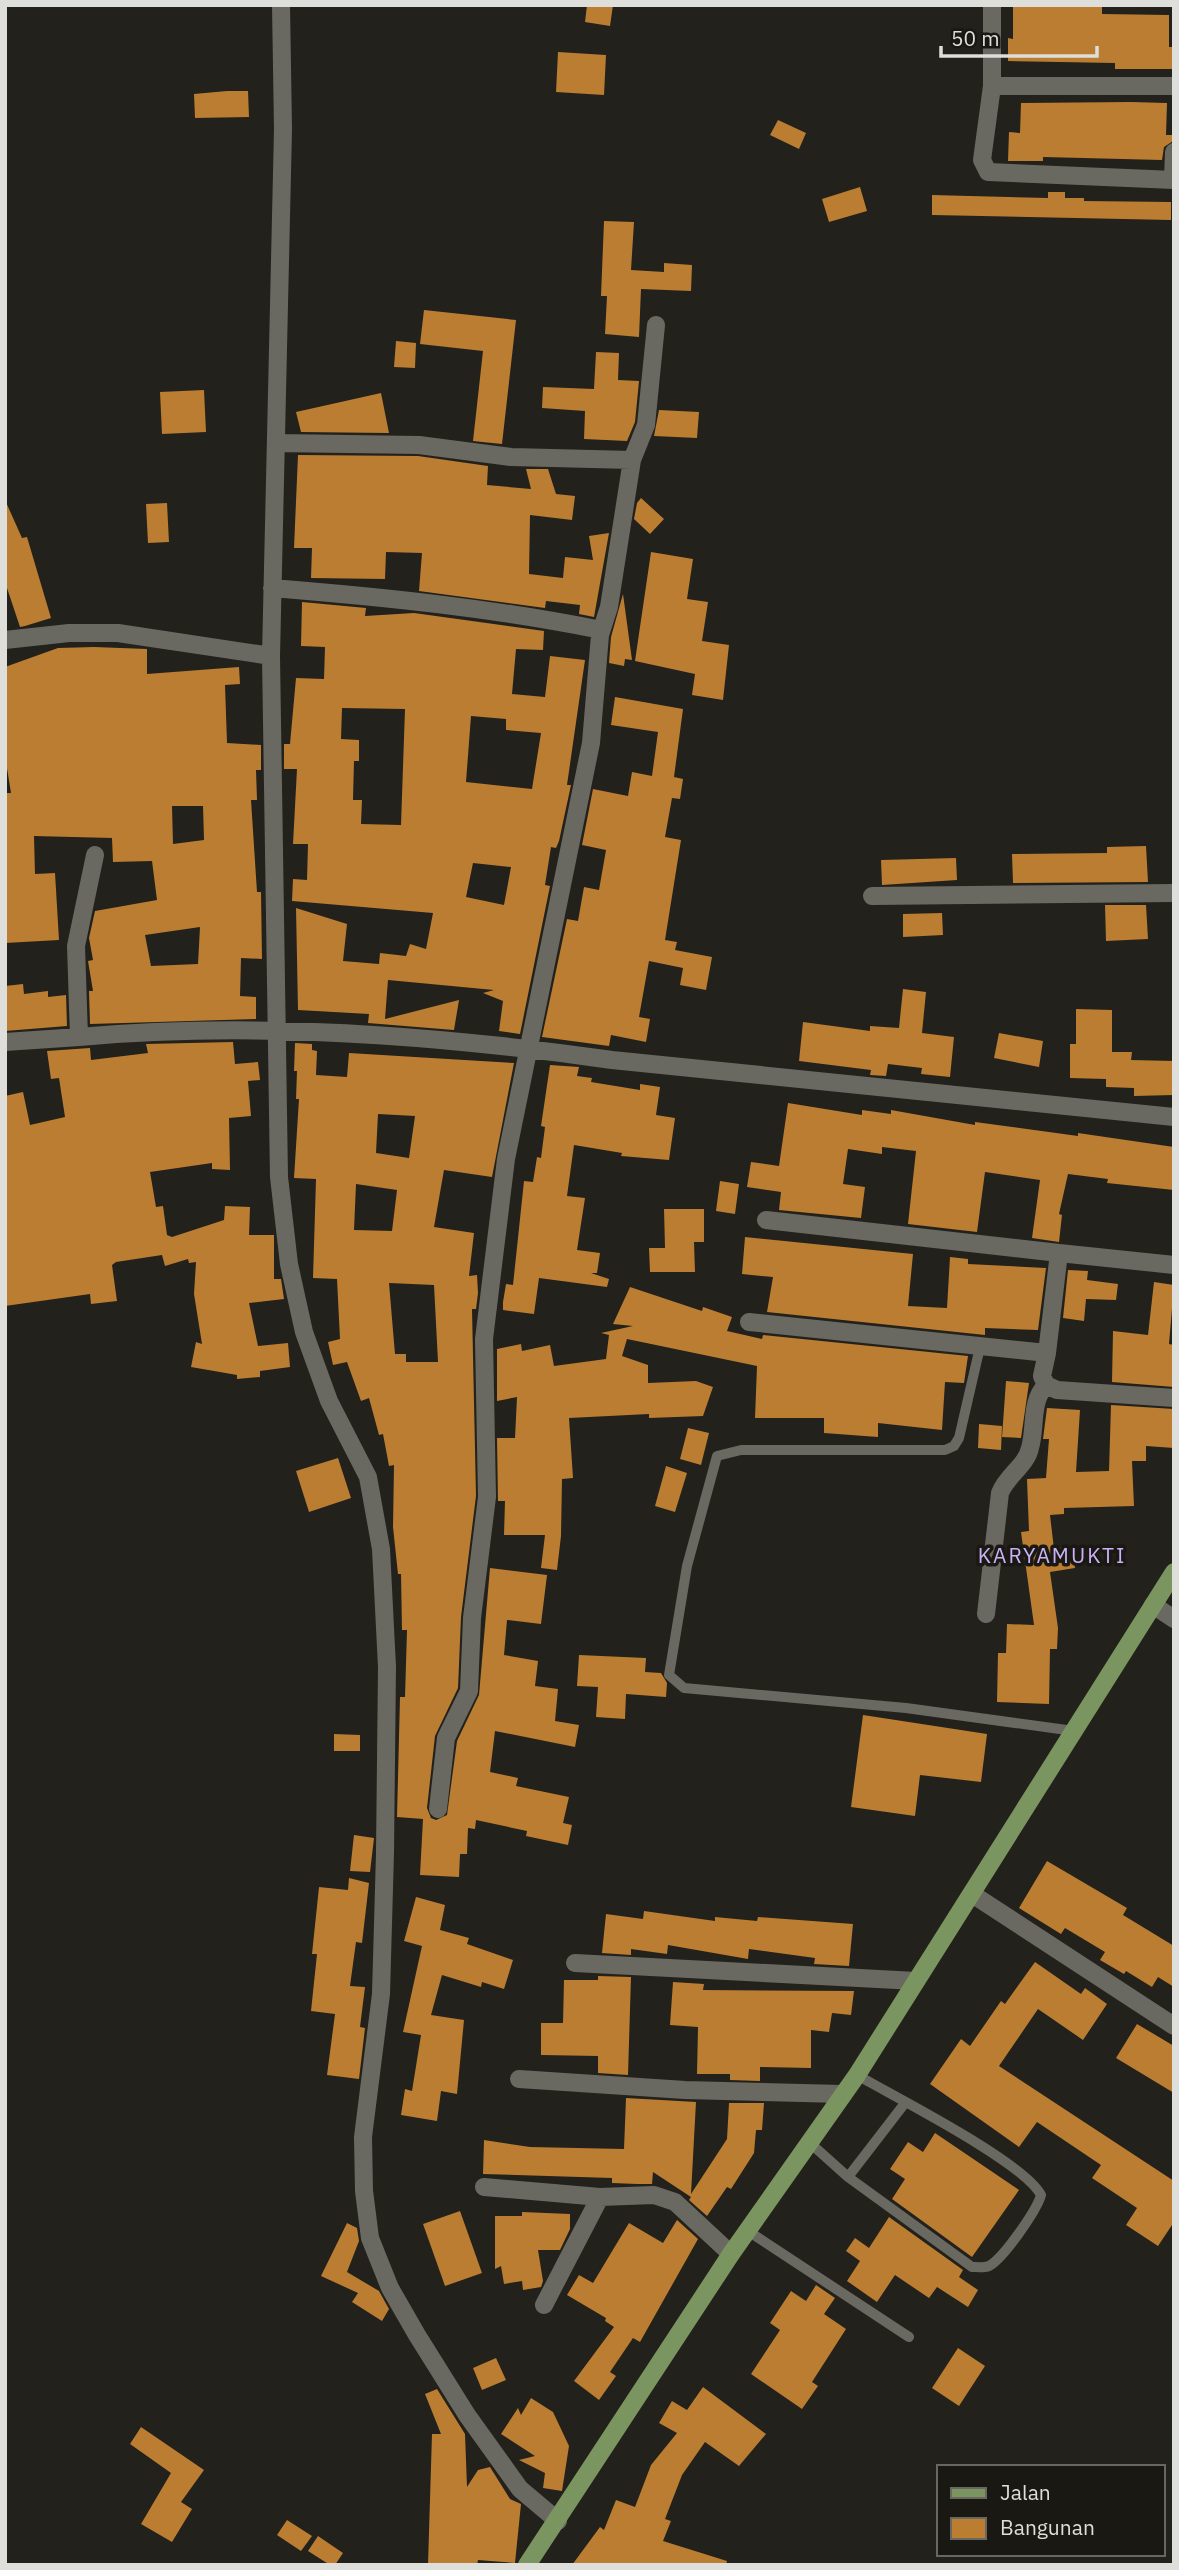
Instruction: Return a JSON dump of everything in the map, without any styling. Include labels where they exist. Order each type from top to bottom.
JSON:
[{"type":"main road","points":[[527,2565],[731,2254],[857,2075],[1174,1572]]},
{"type":"street","points":[[281,5],[283,129],[271,656],[279,1177],[289,1265],[304,1332],[321,1378],[368,1477],[381,1549],[387,1667],[385,1853],[381,1994],[363,2137],[364,2191],[370,2238],[390,2288],[467,2415],[520,2488],[558,2521]]},
{"type":"street","points":[[992,5],[992,86],[982,160],[988,172],[1173,180],[1174,152]]},
{"type":"street","points":[[992,86],[1174,86]]},
{"type":"street","points":[[438,1809],[446,1738],[469,1691],[472,1618],[487,1497],[484,1339],[506,1159],[591,743],[601,630],[609,607],[632,460],[646,425],[656,325]]},
{"type":"street","points":[[276,443],[419,445],[511,457],[632,460]]},
{"type":"street","points":[[272,588],[390,597],[504,611],[601,630]]},
{"type":"street","points":[[5,639],[69,633],[118,633],[271,656]]},
{"type":"street","points":[[79,1037],[76,946],[95,855]]},
{"type":"street","points":[[872,897],[1174,893]]},
{"type":"street","points":[[5,1042],[147,1031],[275,1030],[527,1047],[612,1060],[1174,1117]]},
{"type":"street","points":[[766,1220],[1174,1265]]},
{"type":"street","points":[[1059,1253],[1042,1376],[1046,1385],[1057,1390],[1174,1398]]},
{"type":"street","points":[[749,1322],[1047,1353]]},
{"type":"street","points":[[986,1614],[1000,1493],[1005,1480],[1026,1458],[1030,1449],[1036,1403],[1046,1385]]},
{"type":"street","points":[[1153,1605],[1174,1619]]},
{"type":"street","points":[[972,1894],[1174,2026]]},
{"type":"street","points":[[575,1963],[916,1981]]},
{"type":"street","points":[[519,2079],[685,2090],[842,2095]]},
{"type":"street","points":[[484,2187],[600,2197],[654,2195],[675,2202],[731,2254]]},
{"type":"street","points":[[544,2305],[600,2197]]},
{"type":"lane","points":[[980,1347],[959,1438],[954,1446],[945,1450],[740,1450],[717,1456],[687,1566],[669,1675],[684,1688],[906,1708],[1074,1731]]},
{"type":"lane","points":[[809,2142],[848,2178],[972,2267],[988,2266],[999,2257],[1038,2206],[1041,2195],[1035,2183],[978,2145],[857,2075]]},
{"type":"lane","points":[[848,2178],[905,2103]]},
{"type":"lane","points":[[748,2231],[909,2337]]},
{"type":"building","points":[[587,5],[613,5],[610,26],[585,22]]},
{"type":"building","points":[[1013,6],[1102,7],[1102,14],[1169,15],[1169,47],[1174,47],[1174,69],[1115,69],[1115,63],[1008,61],[1008,38],[1013,39]]},
{"type":"building","points":[[558,52],[606,55],[604,95],[556,92]]},
{"type":"building","points":[[248,91],[249,117],[195,118],[194,94]]},
{"type":"building","points":[[1021,103],[1167,103],[1166,135],[1173,135],[1173,141],[1164,147],[1162,160],[1043,157],[1043,161],[1008,161],[1009,132],[1020,133]]},
{"type":"building","points":[[778,120],[806,133],[799,149],[770,135]]},
{"type":"building","points":[[860,187],[867,211],[829,222],[822,199]]},
{"type":"building","points":[[1048,192],[1065,192],[1065,198],[1084,198],[1084,201],[1171,202],[1171,220],[932,215],[932,195],[1048,198]]},
{"type":"building","points":[[604,221],[634,222],[631,270],[664,272],[664,263],[692,265],[691,291],[641,289],[639,337],[605,334],[607,296],[601,296]]},
{"type":"building","points":[[424,310],[516,320],[502,444],[473,441],[483,351],[420,344]]},
{"type":"building","points":[[396,341],[416,343],[415,368],[394,367]]},
{"type":"building","points":[[596,352],[619,353],[618,380],[639,381],[635,422],[627,441],[584,439],[585,411],[542,408],[543,387],[594,389]]},
{"type":"building","points":[[204,390],[206,432],[162,434],[160,392]]},
{"type":"building","points":[[381,393],[389,433],[301,432],[296,412]]},
{"type":"building","points":[[659,410],[699,412],[697,438],[654,436]]},
{"type":"building","points":[[298,455],[418,456],[488,466],[487,485],[531,489],[526,469],[548,469],[556,494],[575,496],[572,520],[530,515],[529,574],[563,578],[565,557],[593,560],[589,536],[609,533],[594,617],[579,614],[580,605],[546,601],[545,608],[419,591],[422,553],[386,552],[385,579],[311,578],[312,548],[294,548]]},
{"type":"building","points":[[641,498],[664,519],[650,534],[634,519],[637,503]]},
{"type":"building","points":[[5,500],[22,538],[27,537],[51,618],[20,627],[5,582]]},
{"type":"building","points":[[167,503],[169,542],[148,543],[146,504]]},
{"type":"building","points":[[651,552],[693,559],[687,599],[708,602],[702,641],[729,645],[723,700],[692,695],[695,674],[635,661]]},
{"type":"building","points":[[623,594],[632,660],[625,659],[624,666],[609,663],[611,637]]},
{"type":"building","points":[[302,602],[366,608],[365,616],[414,613],[544,631],[543,650],[516,649],[512,694],[545,697],[550,656],[585,660],[567,785],[571,785],[559,841],[556,848],[551,847],[545,885],[550,886],[520,1034],[499,1031],[503,1001],[483,993],[494,990],[388,980],[385,1019],[459,1000],[454,1030],[368,1023],[369,1014],[298,1010],[296,908],[347,924],[343,961],[379,964],[380,953],[406,956],[410,944],[426,949],[433,913],[292,901],[293,879],[307,880],[308,844],[293,844],[297,769],[284,769],[284,744],[290,744],[296,678],[324,679],[325,647],[301,646]],"holes":[[[342,708],[405,709],[401,825],[361,824],[362,800],[353,800],[354,761],[359,761],[359,740],[341,739]],[[471,716],[506,719],[506,730],[541,733],[532,789],[466,782]],[[473,863],[511,867],[504,905],[466,897]]]},
{"type":"building","points":[[58,648],[147,649],[147,674],[239,667],[240,684],[225,685],[227,743],[261,745],[261,770],[256,770],[257,800],[251,800],[257,892],[261,892],[262,959],[241,958],[240,996],[256,997],[256,1019],[90,1024],[89,991],[93,991],[88,961],[93,960],[89,938],[95,911],[157,900],[152,861],[113,862],[112,838],[34,836],[35,874],[55,873],[59,940],[5,943],[5,793],[11,793],[5,756],[5,667]],"holes":[[[172,806],[203,806],[204,840],[173,844]],[[200,927],[198,964],[151,966],[145,935]]]},
{"type":"building","points":[[615,697],[683,709],[674,777],[683,779],[680,799],[672,798],[665,837],[681,840],[665,940],[677,942],[675,950],[712,957],[706,990],[680,985],[683,968],[649,961],[639,1017],[650,1019],[646,1042],[611,1035],[609,1046],[542,1037],[567,919],[578,921],[584,887],[599,890],[606,850],[582,845],[593,789],[628,796],[632,772],[652,776],[658,732],[611,725]]},
{"type":"building","points":[[1146,846],[1148,882],[1013,883],[1012,854],[1107,853],[1107,847]]},
{"type":"building","points":[[956,858],[957,880],[882,885],[881,860]]},
{"type":"building","points":[[1105,905],[1146,905],[1148,939],[1106,941]]},
{"type":"building","points":[[942,913],[943,935],[903,937],[903,914]]},
{"type":"building","points":[[23,984],[24,994],[48,991],[48,997],[66,995],[67,1026],[5,1031],[5,986]]},
{"type":"building","points":[[903,989],[926,992],[922,1033],[954,1037],[950,1077],[921,1074],[922,1068],[888,1064],[886,1076],[870,1075],[871,1070],[799,1061],[803,1022],[870,1031],[870,1026],[899,1028]]},
{"type":"building","points":[[1076,1009],[1112,1010],[1112,1052],[1132,1052],[1131,1060],[1174,1061],[1174,1095],[1134,1096],[1134,1088],[1106,1087],[1106,1079],[1070,1078],[1070,1044],[1076,1044]]},
{"type":"building","points":[[999,1033],[1043,1041],[1039,1067],[994,1058]]},
{"type":"building","points":[[233,1042],[235,1064],[258,1062],[260,1080],[248,1081],[251,1116],[229,1118],[230,1170],[212,1169],[212,1163],[150,1172],[156,1207],[163,1206],[167,1235],[172,1237],[224,1220],[225,1206],[250,1207],[249,1235],[274,1235],[274,1279],[281,1279],[284,1299],[249,1303],[258,1346],[288,1343],[290,1367],[260,1371],[260,1377],[237,1379],[237,1375],[191,1367],[196,1342],[202,1344],[194,1294],[196,1262],[189,1263],[188,1259],[165,1266],[162,1255],[116,1262],[112,1265],[117,1301],[91,1304],[90,1294],[5,1306],[5,1096],[23,1092],[30,1125],[65,1117],[59,1078],[51,1079],[47,1051],[90,1048],[91,1060],[148,1053],[146,1044]]},
{"type":"building","points":[[295,1043],[312,1044],[312,1050],[317,1051],[316,1075],[347,1077],[349,1053],[514,1063],[492,1177],[444,1170],[434,1227],[474,1233],[469,1276],[477,1275],[478,1293],[476,1309],[472,1309],[476,1496],[461,1617],[458,1688],[435,1736],[427,1808],[431,1818],[436,1820],[447,1815],[457,1741],[479,1695],[490,1568],[547,1575],[541,1624],[507,1620],[504,1655],[538,1661],[535,1686],[558,1689],[555,1721],[579,1725],[575,1747],[495,1731],[490,1772],[518,1778],[516,1786],[569,1797],[563,1823],[572,1825],[568,1845],[526,1836],[527,1831],[476,1820],[475,1829],[468,1828],[467,1854],[460,1854],[459,1877],[420,1875],[423,1819],[397,1817],[400,1697],[405,1697],[407,1630],[402,1630],[401,1574],[398,1574],[393,1527],[394,1465],[389,1466],[383,1434],[379,1435],[369,1398],[361,1401],[347,1362],[333,1365],[328,1342],[340,1339],[337,1279],[313,1278],[316,1179],[294,1178],[299,1099],[296,1099],[297,1071],[294,1071]],"holes":[[[378,1114],[415,1116],[409,1158],[376,1153]],[[356,1184],[397,1190],[392,1231],[354,1230]],[[389,1283],[434,1285],[438,1362],[406,1362],[406,1354],[395,1354]]]},
{"type":"building","points":[[550,1065],[579,1067],[577,1076],[592,1078],[591,1082],[640,1090],[640,1084],[660,1087],[656,1115],[675,1118],[669,1160],[621,1156],[622,1153],[574,1145],[567,1196],[585,1198],[577,1250],[600,1253],[597,1273],[591,1273],[609,1279],[607,1287],[539,1278],[534,1314],[503,1310],[503,1302],[506,1284],[513,1285],[524,1181],[533,1182],[537,1157],[541,1158],[545,1127],[541,1126]]},
{"type":"building","points":[[788,1103],[862,1115],[862,1110],[891,1114],[891,1110],[975,1125],[975,1122],[1078,1136],[1078,1133],[1174,1147],[1174,1190],[1107,1183],[1108,1179],[1068,1174],[1059,1214],[1062,1215],[1059,1242],[1032,1238],[1040,1180],[985,1172],[977,1232],[908,1224],[916,1151],[882,1147],[882,1154],[848,1149],[843,1184],[865,1187],[861,1218],[779,1210],[781,1192],[747,1187],[751,1162],[779,1166]]},
{"type":"building","points":[[720,1181],[739,1184],[735,1214],[716,1211]]},
{"type":"building","points":[[664,1209],[704,1209],[704,1242],[694,1242],[695,1272],[650,1272],[649,1248],[665,1248]]},
{"type":"building","points":[[745,1237],[913,1254],[908,1306],[947,1308],[950,1257],[968,1259],[968,1264],[1046,1268],[1038,1330],[985,1328],[985,1335],[767,1312],[773,1277],[742,1274]]},
{"type":"building","points":[[1068,1270],[1088,1271],[1087,1280],[1118,1284],[1116,1300],[1086,1299],[1084,1321],[1063,1318]]},
{"type":"building","points":[[1154,1282],[1174,1285],[1169,1344],[1174,1345],[1174,1387],[1112,1382],[1113,1331],[1148,1335]]},
{"type":"building","points":[[630,1287],[702,1311],[703,1307],[732,1317],[727,1331],[762,1339],[763,1335],[968,1356],[964,1383],[945,1382],[942,1430],[878,1423],[878,1437],[824,1433],[824,1418],[755,1418],[757,1366],[627,1339],[622,1356],[648,1365],[648,1383],[696,1381],[713,1387],[703,1416],[649,1418],[649,1414],[569,1418],[573,1478],[562,1479],[561,1536],[557,1570],[541,1568],[545,1535],[504,1535],[505,1501],[498,1501],[497,1438],[515,1438],[517,1397],[497,1401],[497,1349],[521,1344],[522,1351],[550,1345],[554,1366],[606,1359],[609,1335],[601,1333],[633,1326],[613,1324]]},
{"type":"building","points":[[1006,1381],[1029,1383],[1021,1438],[1002,1437]]},
{"type":"building","points":[[1111,1405],[1174,1409],[1174,1448],[1146,1446],[1146,1461],[1132,1461],[1134,1506],[1064,1508],[1064,1514],[1050,1515],[1054,1549],[1072,1546],[1075,1568],[1050,1572],[1058,1628],[1057,1649],[1050,1649],[1049,1704],[997,1702],[998,1653],[1006,1653],[1007,1624],[1034,1625],[1021,1532],[1029,1531],[1027,1479],[1046,1478],[1049,1439],[1043,1439],[1047,1408],[1080,1410],[1076,1472],[1109,1471]]},
{"type":"building","points":[[979,1424],[1002,1426],[1001,1450],[978,1448]]},
{"type":"building","points":[[688,1428],[709,1433],[701,1465],[680,1459]]},
{"type":"building","points":[[338,1458],[351,1498],[309,1512],[296,1471]]},
{"type":"building","points":[[666,1466],[687,1473],[675,1512],[655,1506]]},
{"type":"building","points":[[579,1655],[646,1658],[645,1672],[661,1673],[667,1683],[666,1697],[626,1694],[625,1719],[596,1717],[598,1687],[577,1686]]},
{"type":"building","points":[[863,1715],[987,1734],[981,1782],[920,1775],[915,1816],[851,1807]]},
{"type":"building","points":[[334,1734],[360,1735],[360,1751],[334,1751]]},
{"type":"building","points":[[354,1835],[374,1838],[370,1872],[350,1871]]},
{"type":"building","points":[[1047,1861],[1127,1908],[1123,1915],[1174,1946],[1174,1987],[1158,1977],[1152,1987],[1126,1971],[1124,1974],[1100,1960],[1105,1952],[1065,1928],[1061,1934],[1019,1908]]},
{"type":"building","points":[[349,1878],[369,1883],[362,1943],[356,1942],[350,1986],[365,1987],[360,2027],[365,2028],[359,2079],[327,2075],[335,2014],[311,2011],[317,1954],[312,1954],[319,1887],[348,1890]]},
{"type":"building","points":[[416,1897],[445,1905],[440,1930],[469,1938],[467,1944],[513,1960],[504,1989],[482,1982],[481,1987],[442,1975],[431,2015],[464,2020],[457,2094],[441,2091],[437,2121],[401,2115],[405,2089],[412,2091],[421,2035],[403,2032],[422,1946],[404,1941]]},
{"type":"building","points":[[644,1911],[715,1921],[715,1917],[757,1921],[758,1917],[853,1924],[849,1966],[814,1964],[815,1958],[749,1949],[748,1959],[668,1945],[667,1954],[631,1949],[631,1955],[602,1953],[606,1914],[643,1919]]},
{"type":"building","points":[[1035,1962],[1081,1994],[1085,1988],[1107,2004],[1083,2040],[1038,2009],[999,2066],[1174,2181],[1174,2222],[1158,2246],[1126,2225],[1137,2208],[1092,2178],[1101,2165],[1037,2122],[1019,2147],[930,2084],[961,2039],[970,2046],[1001,2001],[1005,2004]]},
{"type":"building","points":[[598,1976],[631,1977],[628,2075],[598,2073],[598,2056],[541,2055],[541,2023],[563,2023],[564,1980],[598,1980]]},
{"type":"building","points":[[673,1982],[704,1984],[703,1990],[854,1991],[851,2015],[832,2013],[829,2032],[811,2030],[811,2068],[760,2067],[760,2081],[730,2080],[730,2074],[697,2074],[698,2027],[670,2025]]},
{"type":"building","points":[[1137,2024],[1174,2046],[1174,2093],[1116,2058]]},
{"type":"building","points":[[626,2098],[696,2102],[691,2194],[727,2139],[729,2103],[764,2103],[762,2130],[756,2130],[754,2153],[731,2189],[727,2187],[707,2216],[689,2200],[691,2197],[653,2172],[652,2184],[612,2183],[612,2178],[483,2174],[484,2140],[530,2147],[624,2149]]},
{"type":"building","points":[[935,2133],[1019,2190],[972,2257],[892,2199],[905,2179],[890,2169],[908,2142],[923,2152]]},
{"type":"building","points":[[460,2211],[482,2273],[445,2286],[423,2224]]},
{"type":"building","points":[[522,2212],[570,2214],[570,2229],[560,2250],[538,2250],[543,2281],[541,2287],[523,2290],[522,2281],[504,2284],[501,2266],[495,2269],[495,2216],[522,2216]]},
{"type":"building","points":[[889,2217],[963,2270],[959,2277],[978,2290],[968,2307],[937,2287],[929,2298],[895,2275],[877,2302],[847,2281],[860,2261],[846,2251],[855,2238],[869,2248]]},
{"type":"building","points":[[677,2220],[698,2239],[640,2342],[633,2338],[610,2372],[616,2376],[599,2400],[574,2381],[614,2327],[605,2321],[606,2318],[567,2295],[579,2275],[593,2283],[629,2223],[663,2243]]},
{"type":"building","points":[[347,2223],[357,2228],[359,2241],[347,2272],[379,2291],[389,2309],[382,2321],[352,2302],[358,2293],[321,2276]]},
{"type":"building","points":[[816,2285],[835,2298],[824,2314],[846,2329],[812,2382],[818,2386],[802,2409],[751,2374],[780,2330],[770,2323],[791,2291],[806,2301]]},
{"type":"building","points":[[958,2348],[985,2366],[959,2406],[932,2388]]},
{"type":"building","points":[[496,2358],[506,2380],[482,2390],[473,2368]]},
{"type":"building","points":[[703,2387],[766,2434],[739,2466],[705,2442],[682,2475],[665,2519],[671,2521],[663,2541],[727,2561],[726,2565],[572,2565],[600,2527],[604,2530],[616,2500],[635,2507],[651,2465],[677,2433],[659,2423],[672,2401],[687,2410]]},
{"type":"building","points":[[437,2389],[465,2434],[467,2487],[478,2470],[490,2467],[510,2499],[521,2504],[515,2563],[478,2560],[477,2565],[428,2565],[432,2434],[441,2434],[425,2394]]},
{"type":"building","points":[[531,2398],[553,2412],[569,2446],[562,2491],[543,2488],[545,2473],[519,2460],[535,2456],[501,2434],[518,2408],[521,2415]]},
{"type":"building","points":[[141,2427],[204,2470],[181,2502],[192,2509],[172,2542],[141,2524],[171,2473],[130,2444]]},
{"type":"building","points":[[287,2520],[312,2536],[301,2551],[277,2535]]},
{"type":"building","points":[[318,2536],[343,2553],[335,2565],[330,2565],[308,2551]]},
{"type":"district","name":"KARYAMUKTI","points":[[1052,1555]]}]
